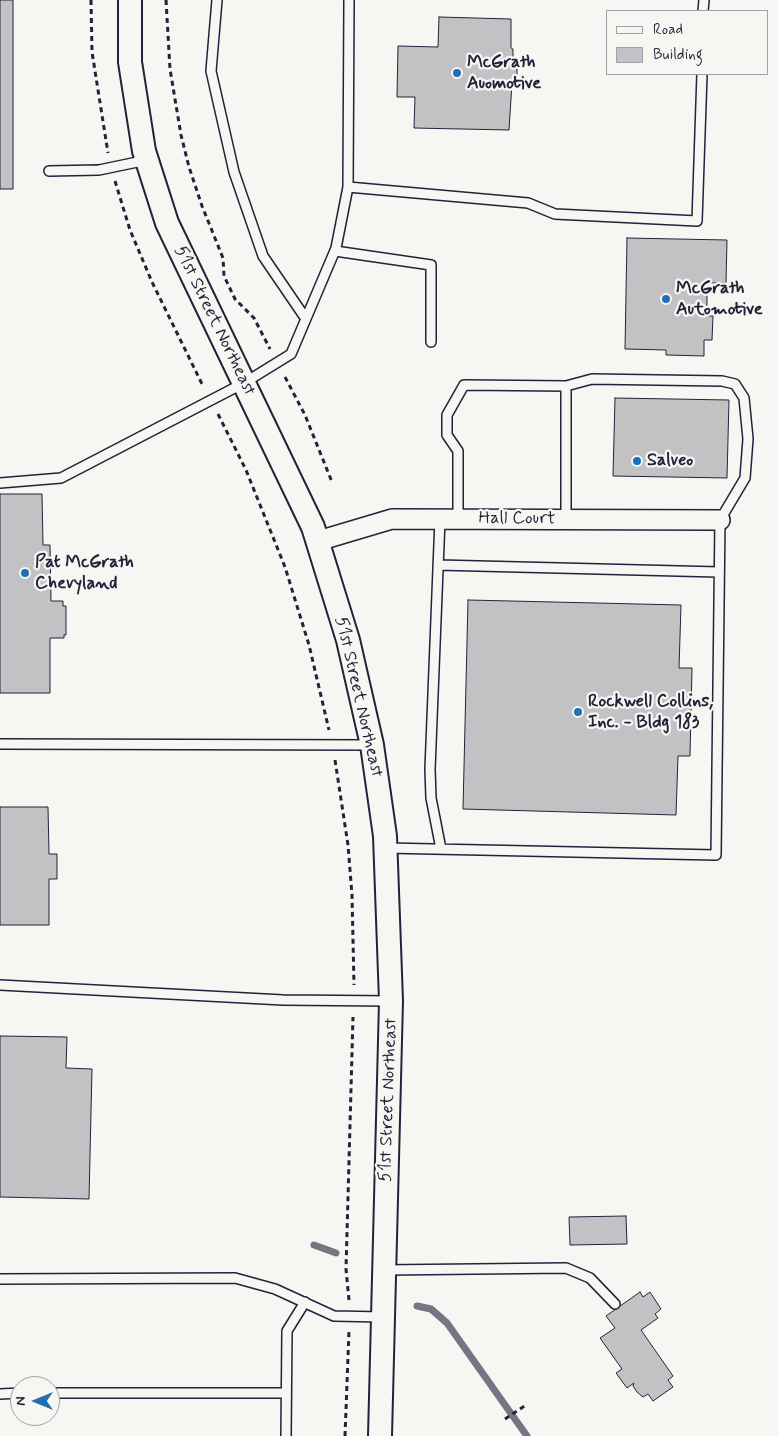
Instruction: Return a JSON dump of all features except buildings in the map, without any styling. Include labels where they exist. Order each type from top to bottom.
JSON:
[{"type":"street","name":"51st Street Northeast","points":[[130,0],[130,62],[147,160],[167,223],[313,527],[348,640],[372,745],[386,848],[391,1001],[380,1436]]},
{"type":"street","name":"Hall Court","points":[[318,542],[392,519],[720,520]]},
{"type":"lane","points":[[216,0],[211,71],[234,172],[264,256],[306,319]]},
{"type":"lane","points":[[0,483],[61,478],[244,383],[291,354],[334,251],[348,187],[349,0]]},
{"type":"lane","points":[[348,187],[528,203],[555,214],[697,221],[702,75]]},
{"type":"lane","points":[[49,171],[99,170],[147,160]]},
{"type":"lane","points":[[334,251],[431,265],[431,342]]},
{"type":"lane","points":[[386,848],[716,855],[720,520],[745,478],[748,439],[744,398],[735,384],[722,381],[592,379],[566,386],[464,386],[447,415],[447,435],[458,451],[449,519],[438,565],[430,769],[431,798],[441,849]]},
{"type":"lane","points":[[566,386],[566,519]]},
{"type":"lane","points":[[438,565],[719,572]]},
{"type":"lane","points":[[0,744],[372,745]]},
{"type":"lane","points":[[0,985],[283,1000],[391,1001]]},
{"type":"lane","points":[[384,1270],[566,1268],[590,1278],[615,1304]]},
{"type":"lane","points":[[0,1278],[235,1278],[275,1289],[334,1316],[383,1317]]},
{"type":"lane","points":[[286,1436],[287,1331],[305,1302]]},
{"type":"lane","points":[[60,1393],[286,1393]]},
{"type":"path","points":[[91,0],[92,52],[96,87],[111,168],[130,230],[152,282],[246,470],[285,567],[312,655],[332,744],[345,828],[352,896],[354,1001],[347,1262],[349,1316],[346,1436]]},
{"type":"path","points":[[166,0],[170,69],[181,134],[189,167],[202,206],[223,258],[224,276],[235,299],[254,318],[305,415],[332,482]]},
{"type":"path","points":[[505,1419],[526,1405]]},
{"type":"waterway","points":[[314,1245],[336,1253]]},
{"type":"waterway","points":[[417,1306],[431,1309],[447,1323],[527,1436]]},
{"type":"place","name":"McGrath Auomotive","points":[[457,73]]},
{"type":"place","name":"McGrath Automotive","points":[[666,299]]},
{"type":"place","name":"Salveo","points":[[637,461]]},
{"type":"place","name":"Pat McGrath Chevyland","points":[[25,573]]},
{"type":"place","name":"Rockwell Collins, Inc. - Bldg 183","points":[[578,712]]}]
